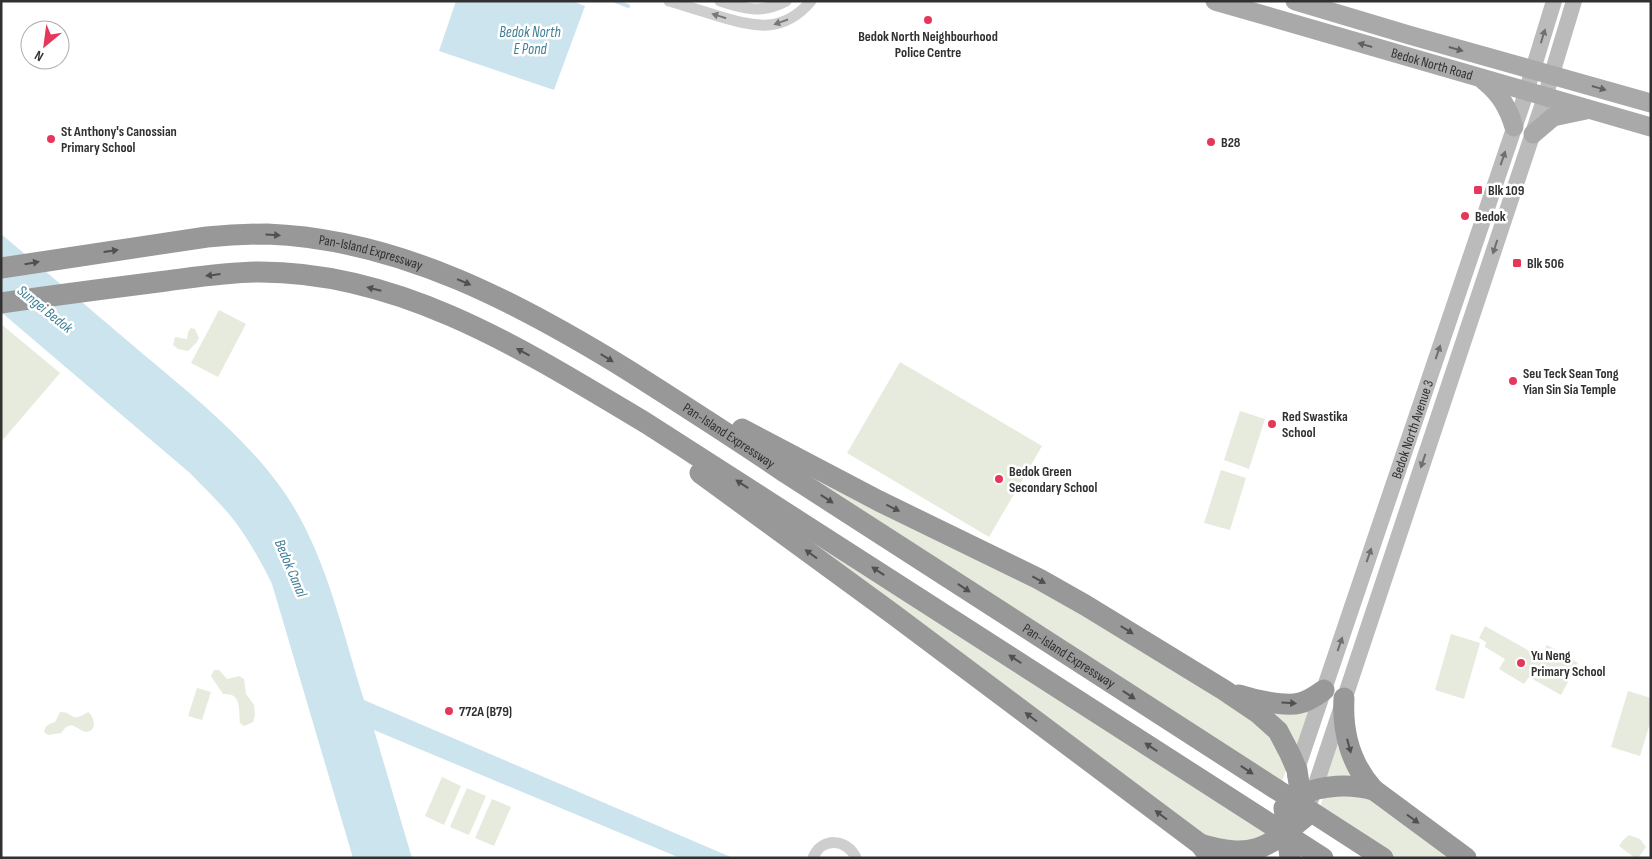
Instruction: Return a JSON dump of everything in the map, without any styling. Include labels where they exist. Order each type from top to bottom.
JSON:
[{"type":"highway","name":"Pan-Island Expressway","points":[[1,268],[207,237],[268,234],[339,243],[381,253],[418,264],[455,279],[522,309],[580,341],[708,420],[786,473],[1383,858]]},
{"type":"highway","points":[[1,303],[91,290],[234,273],[261,272],[327,278],[375,289],[442,312],[502,340],[566,375],[718,468],[1323,858]]},
{"type":"highway","points":[[566,375],[885,608],[1205,851],[1244,855],[1257,852],[1276,844],[1304,818],[1307,793],[1284,741],[1275,728],[1261,715],[1224,690],[1085,604],[1038,579],[879,501],[735,425],[708,420]]},
{"type":"highway","points":[[1224,690],[1260,701],[1294,704],[1307,701],[1324,690]]},
{"type":"highway","points":[[1344,698],[1344,724],[1353,759],[1362,776],[1374,790],[1466,858]]},
{"type":"highway","points":[[1276,844],[1284,808],[1307,793],[1340,786],[1353,786],[1374,790]]},
{"type":"highway","points":[[1276,844],[1290,858]]},
{"type":"main road","name":"Bedok North Road","points":[[1214,1],[1545,98],[1651,127]]},
{"type":"main road","name":"Bedok North Road","points":[[1295,1],[1651,103]]},
{"type":"main road","name":"Bedok North Avenue 3","points":[[1284,808],[1526,92],[1554,1]]},
{"type":"main road","name":"Bedok North Avenue 3","points":[[1307,793],[1344,698],[1545,98],[1574,1]]},
{"type":"main road","points":[[1479,78],[1496,90],[1509,111],[1514,127]]},
{"type":"main road","points":[[1533,134],[1553,117],[1587,109]]},
{"type":"main road","points":[[1290,858],[1304,818]]},
{"type":"street","points":[[670,1],[745,24],[762,26],[789,19],[811,1]]},
{"type":"street","points":[[720,1],[758,10],[768,9],[786,1]]},
{"type":"street","points":[[813,858],[821,847],[827,843],[835,842],[847,846],[856,858]]},
{"type":"shaded area","points":[[219,310],[246,324],[218,377],[191,363]]},
{"type":"shaded area","points":[[1,324],[60,373],[1,442]]},
{"type":"shaded area","points":[[191,328],[195,329],[199,338],[188,351],[178,349],[173,345],[175,337],[187,339]]},
{"type":"shaded area","points":[[900,362],[1042,446],[989,537],[847,453]]},
{"type":"shaded area","points":[[569,377],[1268,823],[1271,844],[1267,858],[1211,858],[707,477]]},
{"type":"shaded area","points":[[1240,411],[1265,419],[1249,469],[1224,460]]},
{"type":"shaded area","points":[[734,426],[1255,700],[1324,690],[1286,770],[1279,791]]},
{"type":"shaded area","points":[[1221,470],[1246,478],[1230,530],[1204,523]]},
{"type":"shaded area","points":[[1485,626],[1540,657],[1547,645],[1578,663],[1561,695],[1529,677],[1524,684],[1499,669],[1505,659],[1485,647],[1486,642],[1479,638]]},
{"type":"shaded area","points":[[1451,634],[1480,643],[1464,699],[1435,690]]},
{"type":"shaded area","points":[[214,670],[219,670],[227,679],[239,676],[244,679],[246,694],[254,705],[255,715],[253,722],[244,726],[240,723],[237,700],[232,695],[223,694],[211,676]]},
{"type":"shaded area","points":[[197,688],[211,692],[202,720],[188,716]]},
{"type":"shaded area","points":[[1628,691],[1651,698],[1651,720],[1640,756],[1611,747]]},
{"type":"shaded area","points":[[1344,699],[1353,758],[1466,858],[1384,858],[1317,815],[1327,787],[1314,790]]},
{"type":"shaded area","points":[[60,712],[78,717],[88,712],[94,723],[93,729],[85,732],[72,725],[66,727],[61,733],[48,735],[44,732],[46,726],[55,722]]},
{"type":"shaded area","points":[[442,777],[461,786],[444,825],[425,816]]},
{"type":"shaded area","points":[[467,788],[486,796],[469,835],[450,827]]},
{"type":"shaded area","points":[[492,799],[511,807],[494,846],[475,838]]},
{"type":"shaded area","points":[[1629,835],[1640,839],[1646,847],[1639,857],[1635,858],[1619,846]]},
{"type":"water","name":"Bedok North E Pond","points":[[456,1],[572,1],[585,6],[554,90],[439,51]]},
{"type":"water","points":[[1,234],[208,409],[250,450],[269,472],[286,494],[311,539],[336,607],[364,700],[733,858],[680,858],[374,730],[412,858],[353,858],[272,584],[258,557],[236,522],[191,474],[1,312]]},
{"type":"waterway","points":[[615,1],[628,6]]},
{"type":"place","name":"Bedok North Neighbourhood Police Centre","points":[[928,20]]},
{"type":"place","name":"St Anthony's Canossian Primary School","points":[[51,139]]},
{"type":"place","name":"B28","points":[[1211,142]]},
{"type":"place","name":"Blk 109","points":[[1478,190]]},
{"type":"place","name":"Bedok","points":[[1465,216]]},
{"type":"place","name":"Blk 506","points":[[1517,263]]},
{"type":"place","name":"Seu Teck Sean Tong Yian Sin Sia Temple","points":[[1513,381]]},
{"type":"place","name":"Red Swastika School","points":[[1272,424]]},
{"type":"place","name":"Bedok Green Secondary School","points":[[999,479]]},
{"type":"place","name":"Yu Neng Primary School","points":[[1521,663]]},
{"type":"place","name":"772A (B79)","points":[[449,711]]},
{"type":"water label","name":"Sungei Bedok","points":[[45,309]]},
{"type":"water label","name":"Bedok Canal","points":[[291,568]]}]
